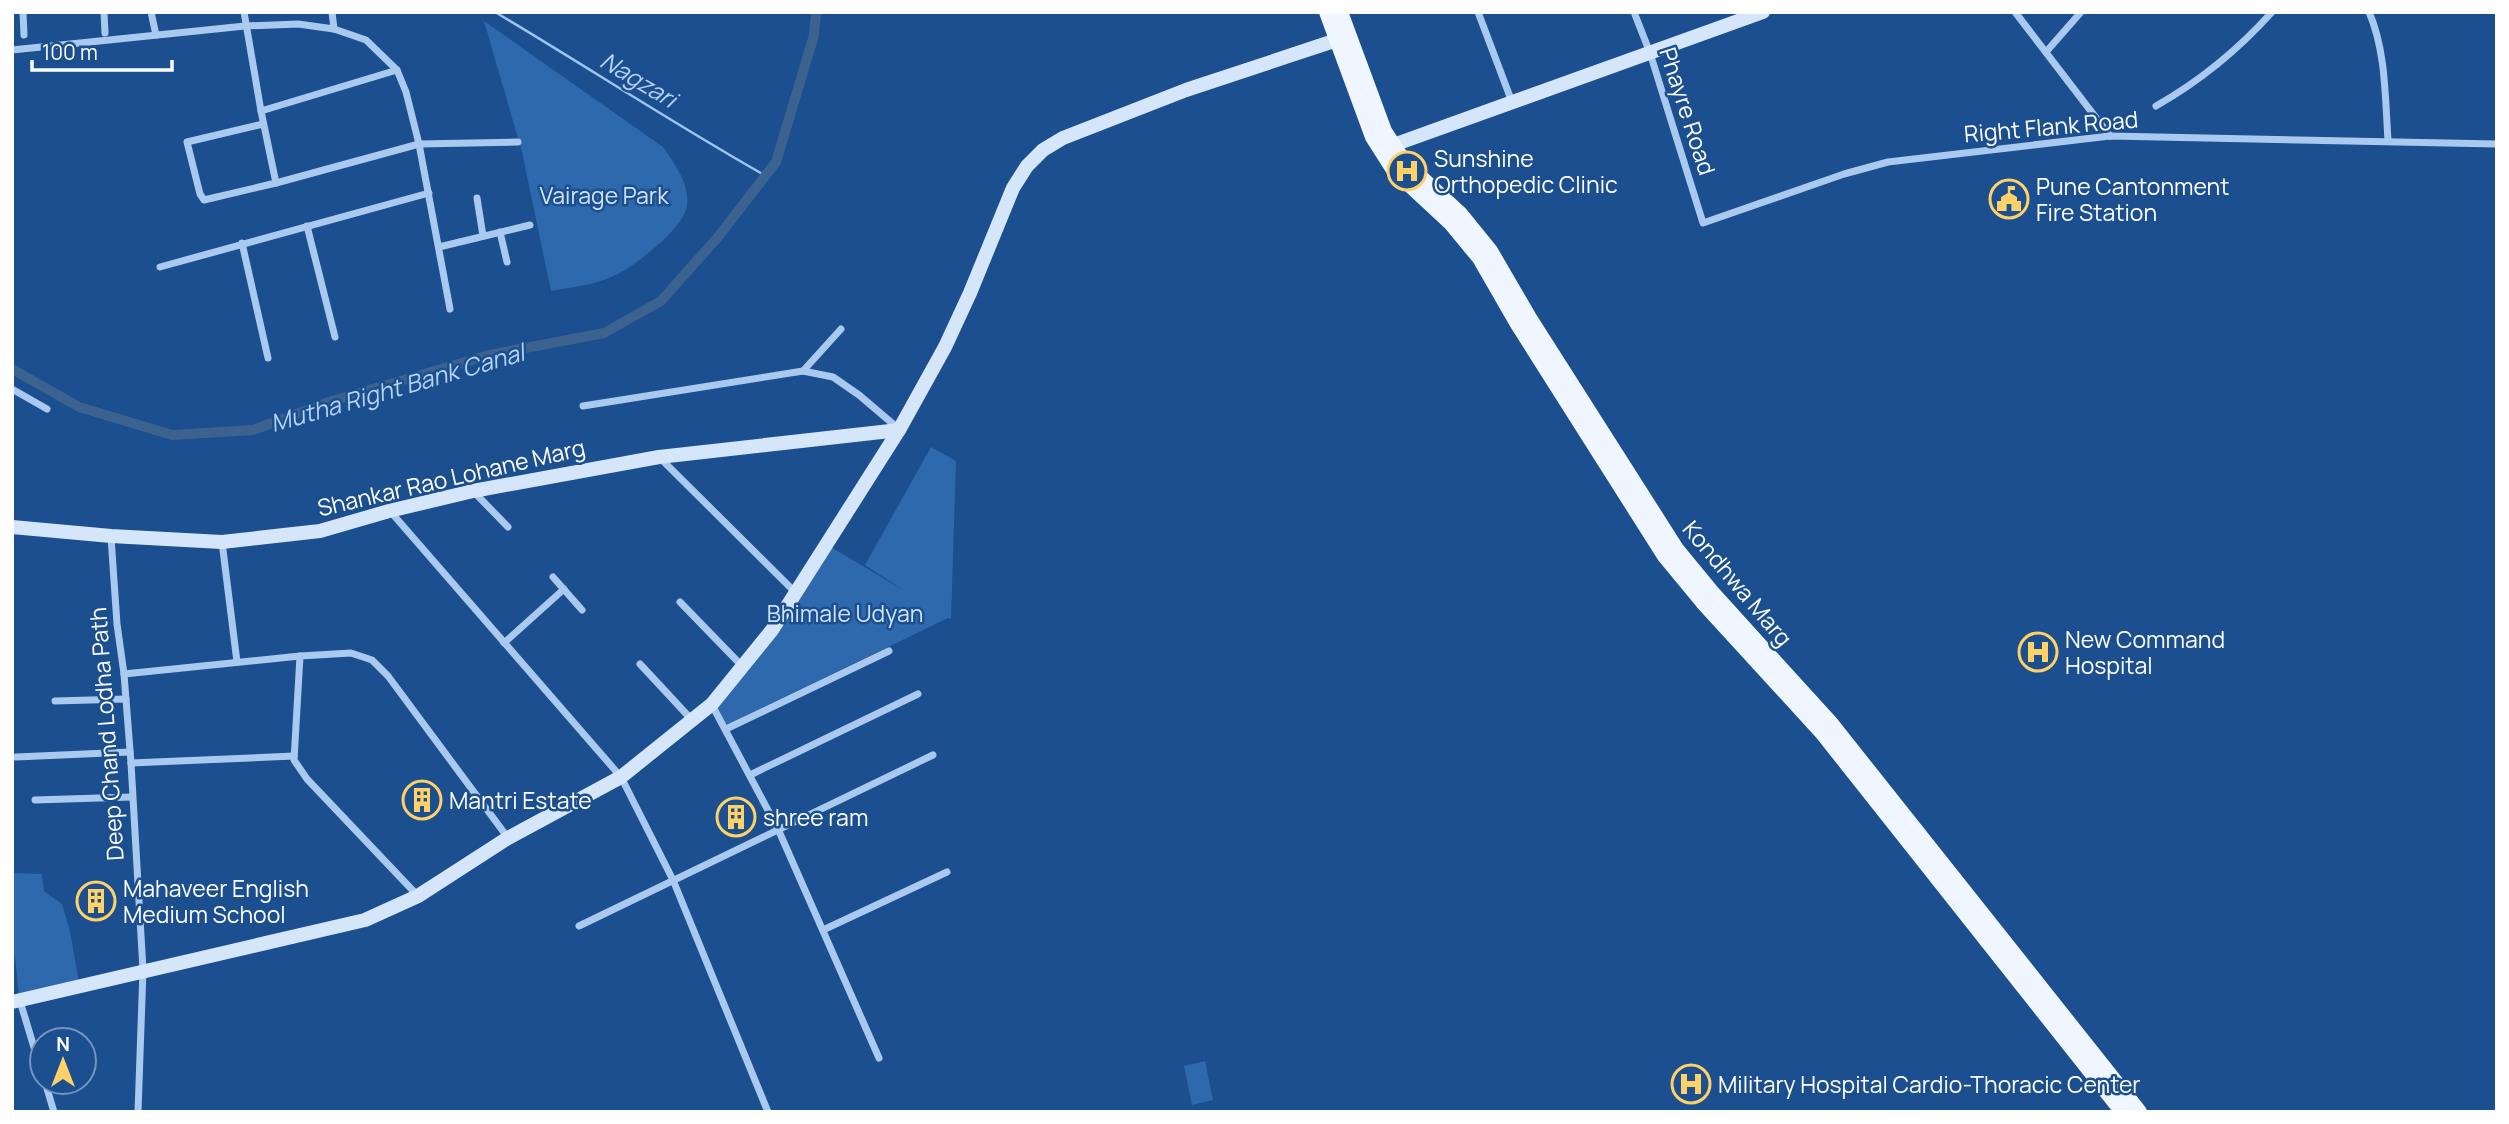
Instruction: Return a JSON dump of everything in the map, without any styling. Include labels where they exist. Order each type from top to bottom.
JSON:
[{"type":"main road","name":"Kondhwa Marg","points":[[1327,12],[1343,38],[1384,131],[1387,148],[1460,214],[1490,251],[1529,318],[1676,549],[1713,594],[1831,724],[2123,1112]]},
{"type":"main road","name":"Kondhwa Marg","points":[[1340,12],[1343,38]]},
{"type":"main road","points":[[1387,148],[1757,13]]},
{"type":"main road","points":[[16,1001],[365,920],[418,896],[508,838],[621,777],[712,704],[797,594],[899,430],[945,347],[1013,188],[1027,166],[1043,150],[1063,138],[1186,90],[1343,38]]},
{"type":"main road","name":"Shankar Rao Lohane Marg","points":[[12,527],[222,542],[320,531],[473,491],[659,457],[899,430]]},
{"type":"main road","name":"Kondhwa Marg","points":[[1956,891],[2139,1112]]},
{"type":"street","points":[[23,12],[23,35]]},
{"type":"street","points":[[104,12],[104,33]]},
{"type":"street","points":[[150,12],[156,35]]},
{"type":"street","points":[[244,12],[276,183]]},
{"type":"street","points":[[332,12],[334,29]]},
{"type":"street","points":[[1478,12],[1512,102]]},
{"type":"street","name":"Phayre Road","points":[[1634,12],[1650,53],[1703,223]]},
{"type":"street","points":[[2015,12],[2110,135]]},
{"type":"street","points":[[2046,52],[2081,12]]},
{"type":"street","points":[[2156,106],[2214,68],[2272,12]]},
{"type":"street","points":[[2369,12],[2376,28],[2381,53],[2388,140]]},
{"type":"street","points":[[12,50],[245,26],[298,24],[334,29],[366,40],[397,70],[406,92],[429,193],[450,309]]},
{"type":"street","points":[[261,111],[397,70]]},
{"type":"street","points":[[263,124],[187,142],[200,194],[204,200],[419,144],[518,142]]},
{"type":"street","name":"Right Flank Road","points":[[1703,223],[1844,174],[1888,162],[2110,135],[2497,144]]},
{"type":"street","points":[[160,267],[429,193]]},
{"type":"street","points":[[477,198],[483,236]]},
{"type":"street","points":[[439,247],[530,225]]},
{"type":"street","points":[[307,226],[335,337]]},
{"type":"street","points":[[500,232],[507,262]]},
{"type":"street","points":[[242,243],[268,358]]},
{"type":"street","points":[[803,371],[841,329]]},
{"type":"street","points":[[583,406],[803,371],[833,377],[859,395],[899,430]]},
{"type":"street","points":[[12,389],[47,409]]},
{"type":"street","points":[[659,457],[797,594]]},
{"type":"street","points":[[473,491],[481,496],[508,527]]},
{"type":"street","points":[[389,511],[621,777],[673,880],[768,1112]]},
{"type":"street","name":"Deep Chand Lodha Path","points":[[111,536],[131,763],[143,971],[138,1112]]},
{"type":"street","points":[[222,542],[237,662]]},
{"type":"street","points":[[553,577],[582,610]]},
{"type":"street","points":[[504,643],[564,589]]},
{"type":"street","points":[[680,602],[743,667]]},
{"type":"street","points":[[726,729],[889,651]]},
{"type":"street","points":[[124,674],[351,653],[372,660],[388,676],[508,838]]},
{"type":"street","points":[[300,656],[294,756],[298,768],[418,896]]},
{"type":"street","points":[[640,664],[692,720]]},
{"type":"street","points":[[750,775],[918,694]]},
{"type":"street","points":[[55,701],[126,699]]},
{"type":"street","points":[[712,704],[778,829],[879,1058]]},
{"type":"street","points":[[16,757],[130,752]]},
{"type":"street","points":[[579,926],[933,755]]},
{"type":"street","points":[[131,763],[294,756]]},
{"type":"street","points":[[35,800],[132,797]]},
{"type":"street","points":[[823,930],[947,872]]},
{"type":"street","points":[[16,1001],[28,1035]]},
{"type":"green space","name":"Vairage Park","points":[[484,21],[663,147],[681,175],[687,198],[684,215],[657,246],[614,276],[591,284],[551,291],[522,152]]},
{"type":"green space","name":"Bhimale Udyan","points":[[931,447],[956,461],[951,619],[948,618],[724,726],[713,706],[831,547],[908,593],[865,565]]},
{"type":"green space","points":[[12,873],[42,874],[44,891],[62,904],[70,931],[79,983],[19,996],[12,950]]},
{"type":"green space","points":[[1205,1061],[1213,1100],[1192,1105],[1184,1066]]},
{"type":"waterway","name":"Nagzari","points":[[495,12],[766,176]]},
{"type":"waterway","name":"Mutha Right Bank Canal","points":[[12,369],[79,407],[172,435],[253,430],[332,401],[489,355],[604,333],[661,301],[718,237],[776,162],[814,35],[816,12]]},
{"type":"place","name":"Sunshine Orthopedic Clinic","points":[[1407,171]]},
{"type":"place","name":"Pune Cantonment Fire Station","points":[[2009,199]]},
{"type":"place","name":"New Command Hospital","points":[[2038,652]]},
{"type":"place","name":"Mantri Estate","points":[[422,800]]},
{"type":"place","name":"shree ram","points":[[736,817]]},
{"type":"place","name":"Mahaveer English Medium School","points":[[96,901]]},
{"type":"place","name":"Military Hospital Cardio-Thoracic Center","points":[[1691,1084]]}]
